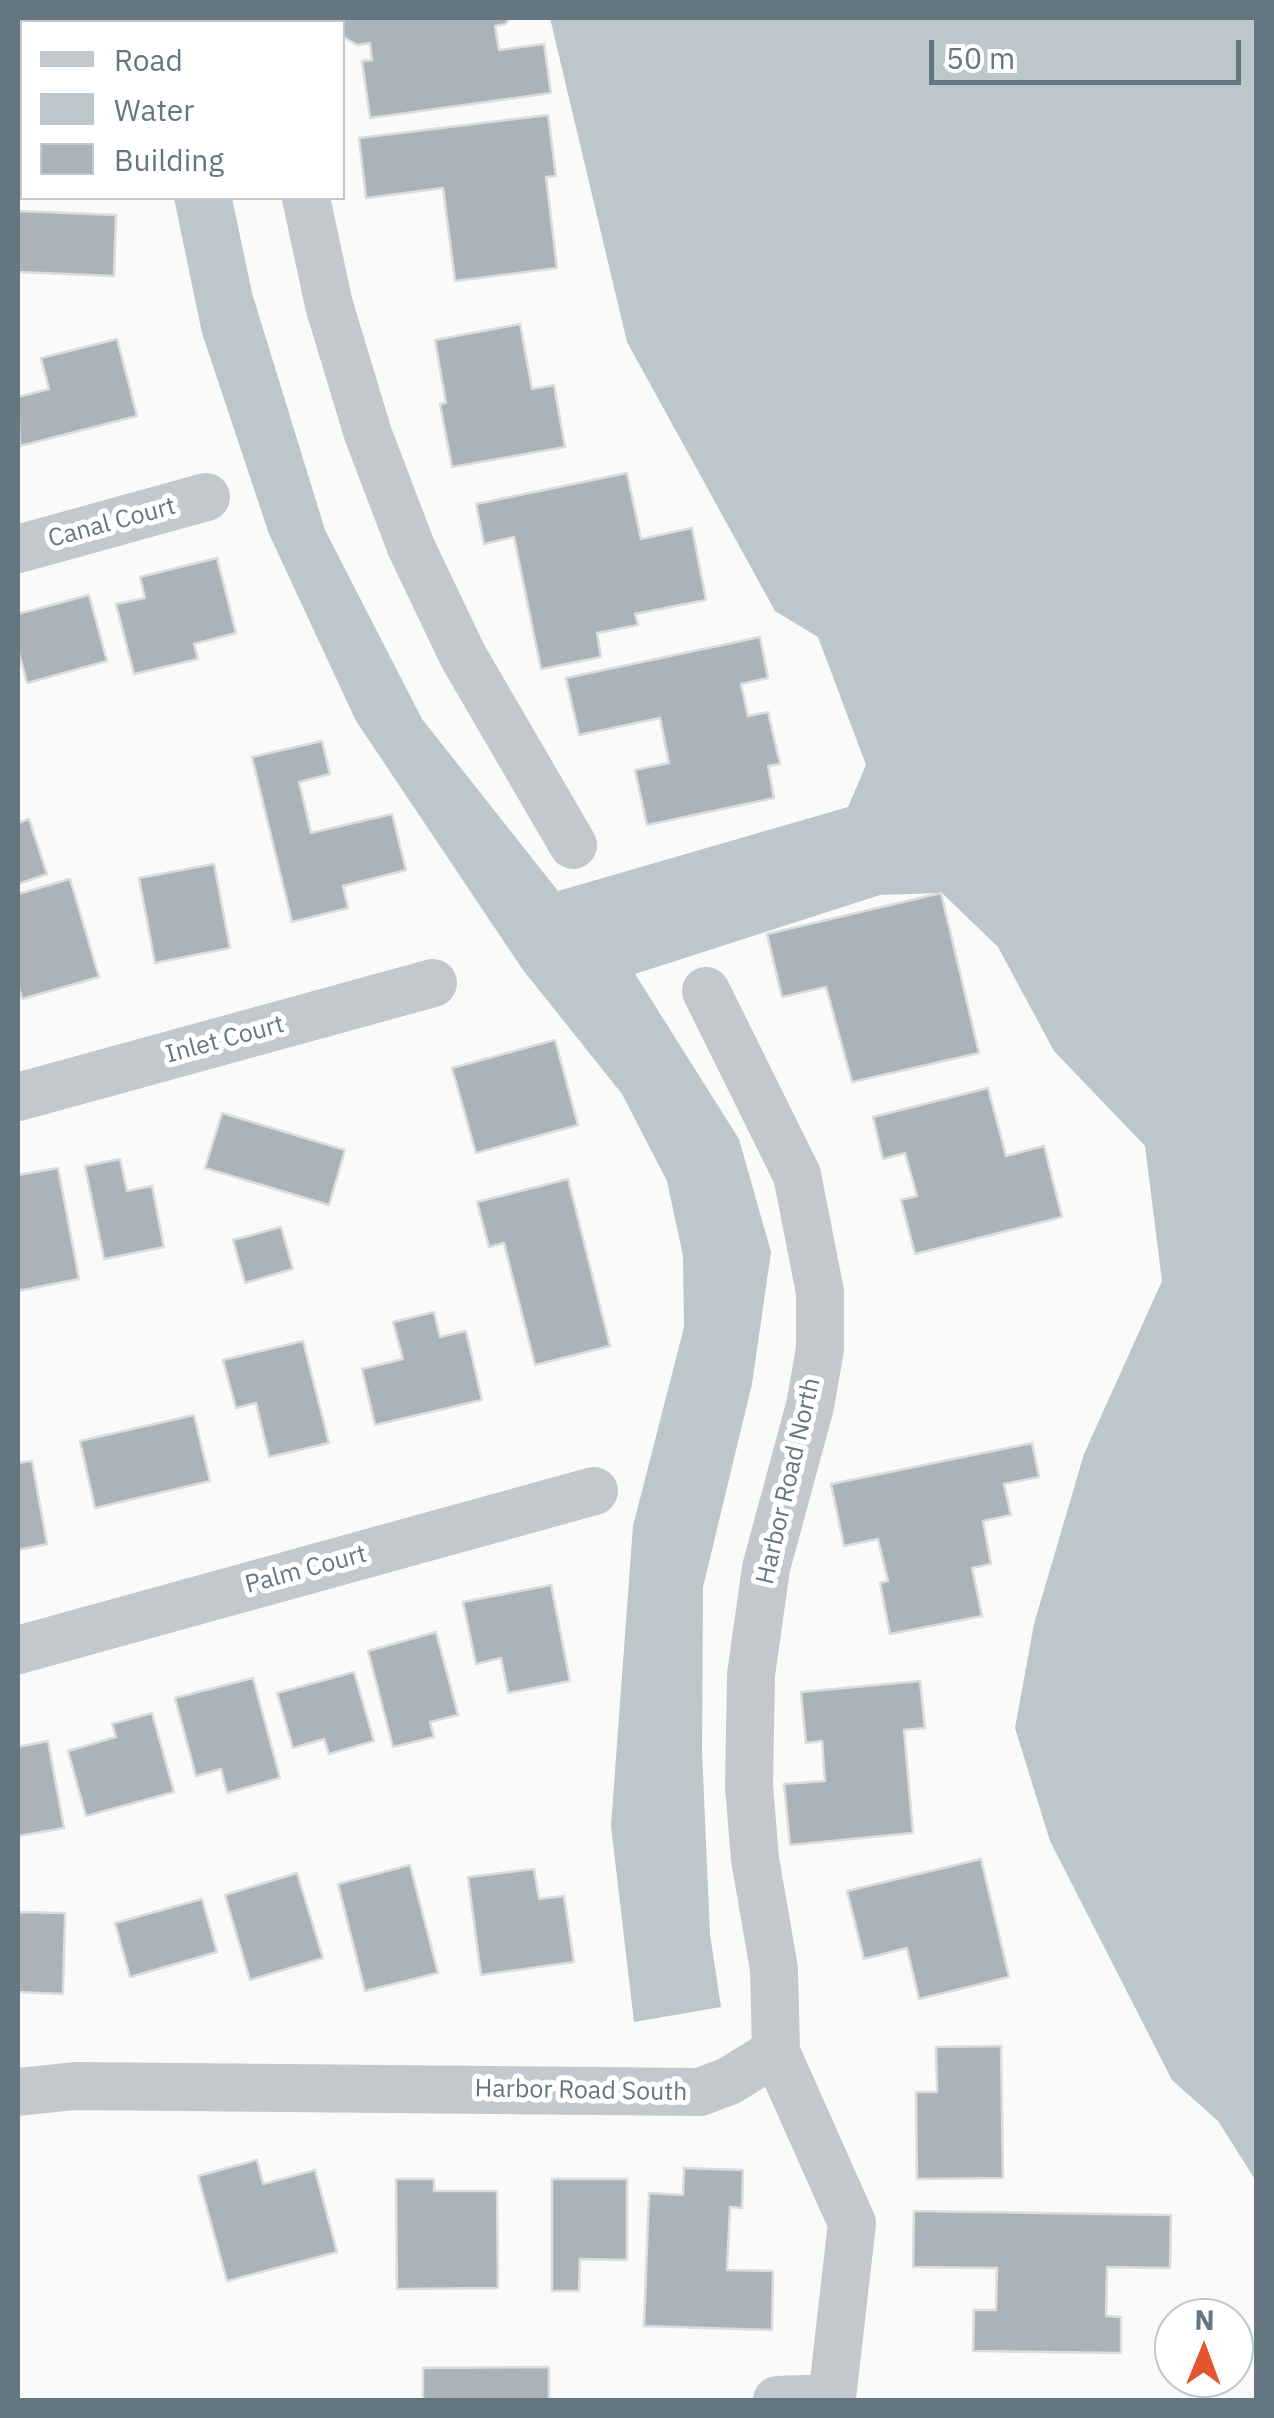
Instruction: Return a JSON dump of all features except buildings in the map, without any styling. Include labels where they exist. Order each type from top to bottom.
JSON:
[{"type":"street","points":[[306,200],[335,324],[368,434],[410,547],[462,656],[572,845]]},
{"type":"street","name":"Canal Court","points":[[18,549],[206,497]]},
{"type":"street","name":"Inlet Court","points":[[18,1097],[433,983]]},
{"type":"street","name":"Harbor Road North","points":[[706,991],[797,1175],[820,1292],[820,1350],[810,1406],[766,1568],[752,1675],[750,1786],[755,1859],[776,1988],[776,2052]]},
{"type":"street","name":"Palm Court","points":[[18,1650],[594,1491]]},
{"type":"street","points":[[776,2052],[852,2223],[832,2398],[777,2400]]},
{"type":"street","name":"Harbor Road South","points":[[18,2092],[75,2086],[700,2092],[729,2082],[776,2052]]},
{"type":"water","points":[[550,18],[1256,18],[1256,2181],[1218,2121],[1172,2080],[1050,1841],[1015,1728],[1034,1624],[1084,1454],[1162,1281],[1145,1146],[1054,1051],[998,947],[942,893],[880,895],[635,974],[739,1139],[771,1252],[752,1384],[703,1587],[702,1751],[710,1934],[721,2007],[634,2022],[611,1826],[633,1526],[684,1327],[683,1256],[667,1181],[622,1094],[523,970],[356,721],[269,534],[202,333],[174,200],[232,200],[252,293],[325,530],[422,719],[558,891],[848,807],[866,765],[818,637],[775,611],[627,342]]}]
